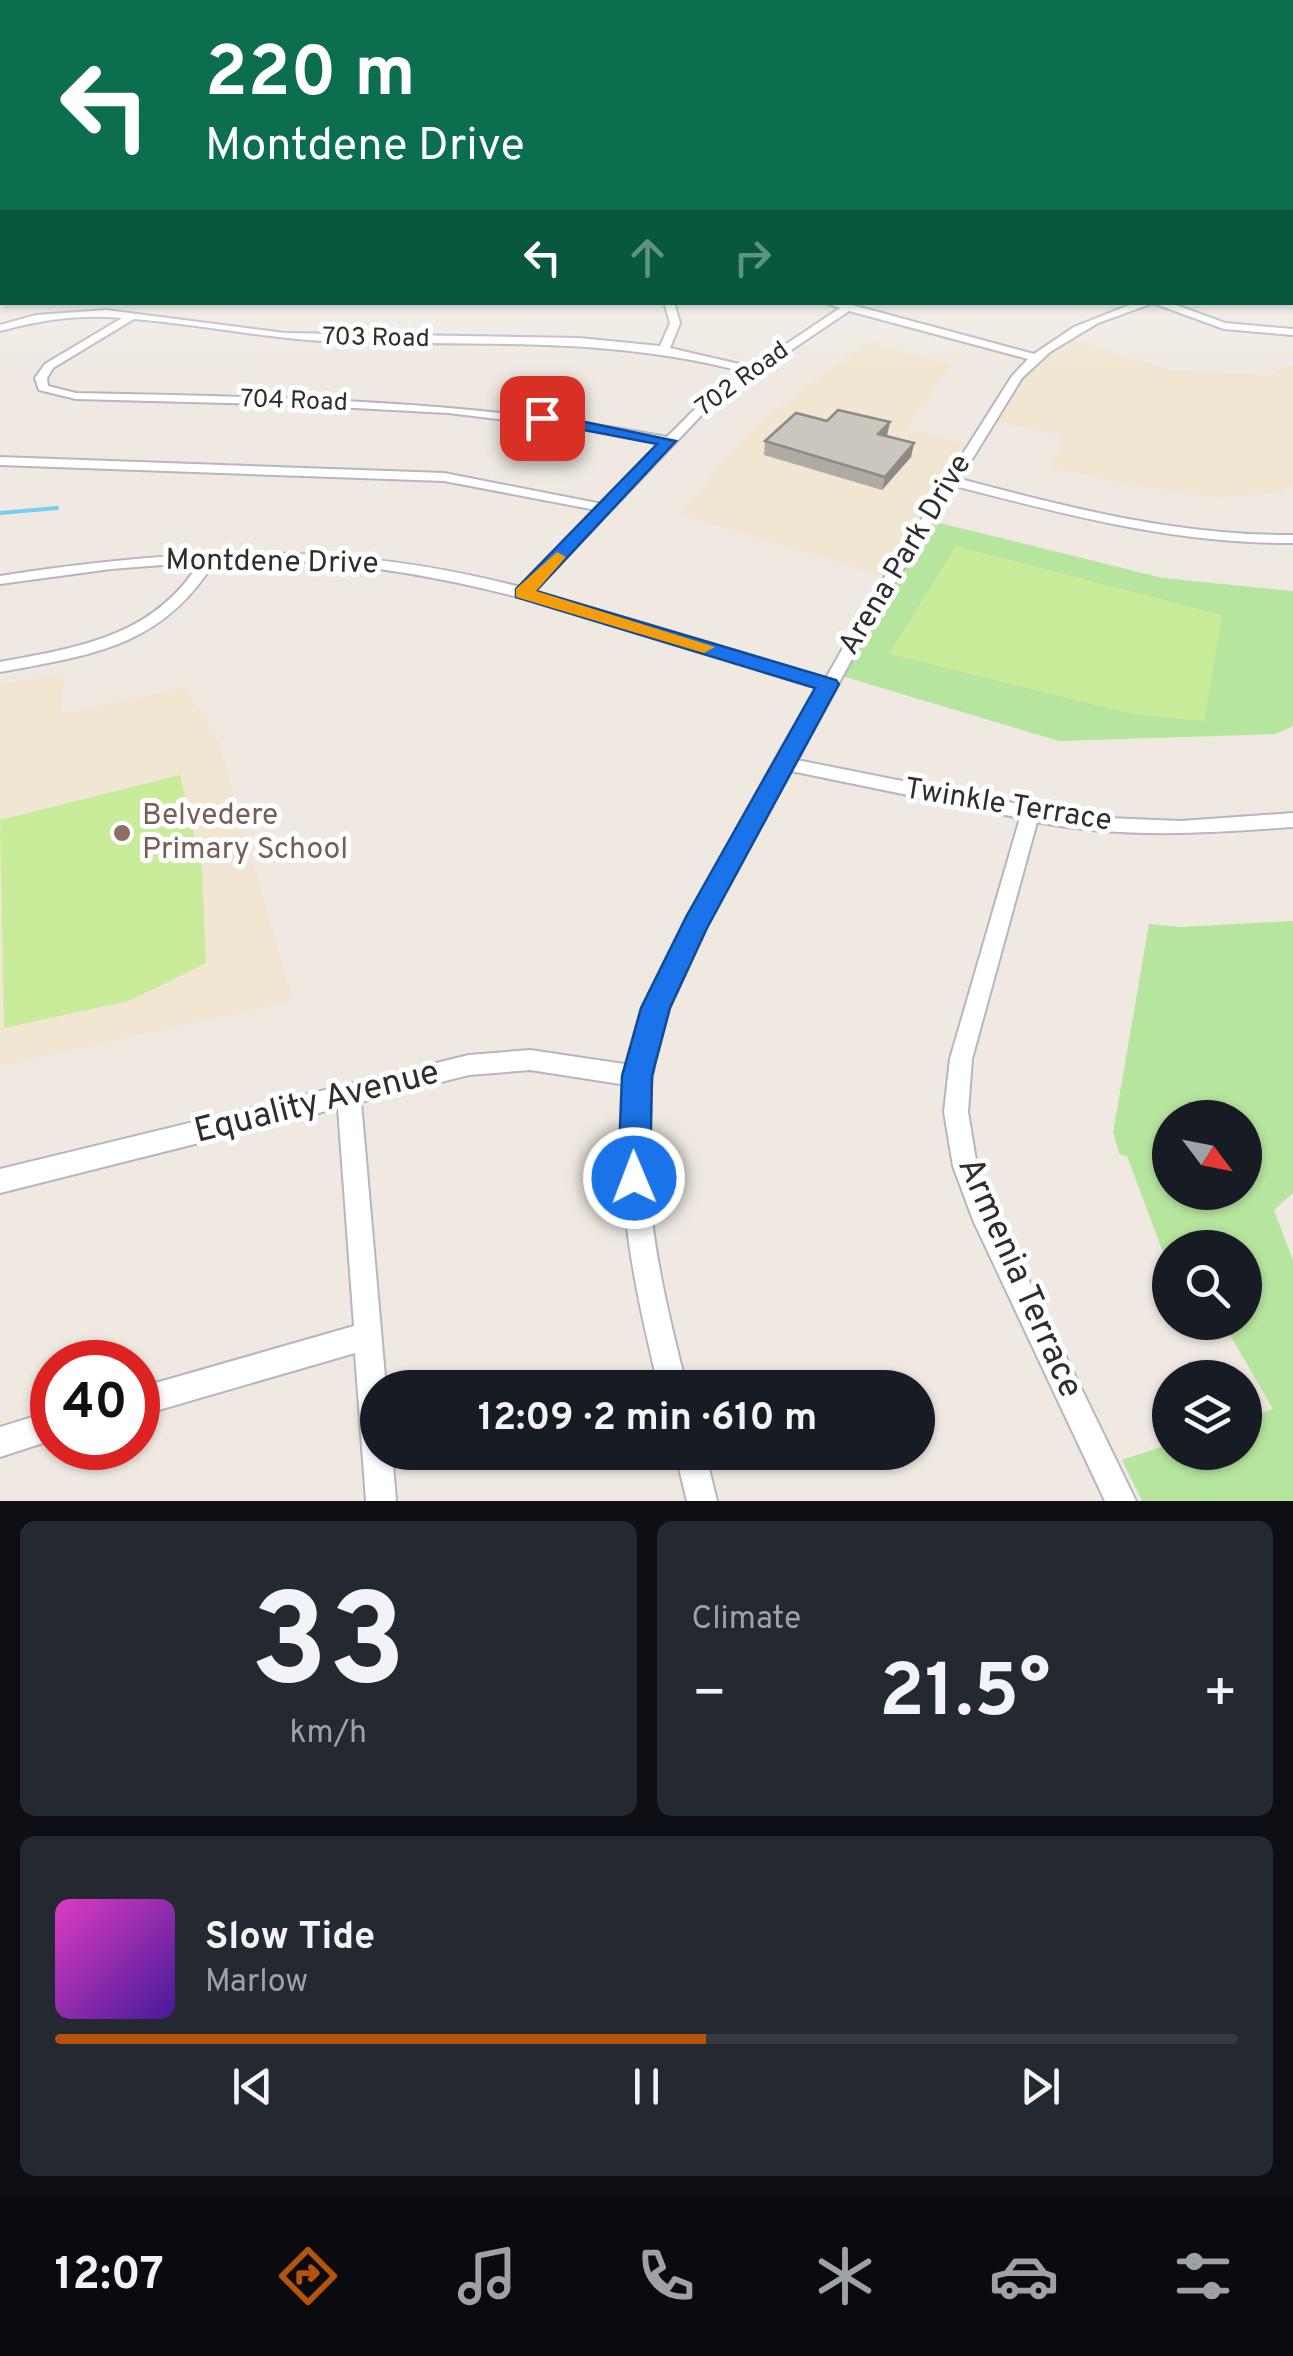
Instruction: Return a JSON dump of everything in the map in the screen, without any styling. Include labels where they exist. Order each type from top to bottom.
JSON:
[{"type":"street","points":[[665,347],[675,323],[670,305]]},
{"type":"street","points":[[838,305],[1035,358]]},
{"type":"street","name":"Arena Park Drive","points":[[668,1370],[645,1277],[635,1202],[637,1076],[656,1008],[675,964],[828,684],[952,480],[1035,358],[1080,328],[1141,305]]},
{"type":"street","points":[[1165,305],[1224,326],[1293,332]]},
{"type":"street","name":"702 Road","points":[[523,593],[710,400],[847,308]]},
{"type":"street","name":"703 Road","points":[[0,328],[68,311],[134,315],[282,336],[665,347],[752,370]]},
{"type":"street","name":"704 Road","points":[[134,315],[49,366],[40,378],[43,388],[76,396],[464,409],[562,420],[668,441]]},
{"type":"street","points":[[0,462],[444,477],[604,508]]},
{"type":"street","points":[[952,480],[1148,527],[1219,537],[1293,539]]},
{"type":"street","points":[[0,667],[77,652],[139,630],[180,604],[195,587],[210,557]]},
{"type":"street","name":"Montdene Drive","points":[[0,580],[95,566],[210,557],[380,564],[523,593],[828,684]]},
{"type":"street","name":"Twinkle Terrace","points":[[785,764],[1084,824],[1181,828],[1293,820]]},
{"type":"street","name":"Armenia Terrace","points":[[1030,815],[961,1059],[956,1084],[959,1138],[986,1220],[1121,1501]]},
{"type":"street","name":"Equality Avenue","points":[[0,1181],[495,1061],[530,1060],[637,1076]]},
{"type":"street","points":[[349,1095],[380,1501]]},
{"type":"street","points":[[160,1396],[369,1336]]},
{"type":"street","points":[[0,1442],[30,1433]]},
{"type":"street","points":[[694,1470],[702,1501]]},
{"type":"shaded area","points":[[1063,337],[1170,370],[1275,375],[1284,365],[1293,366],[1293,487],[1284,488],[1286,492],[1216,497],[1139,487],[1049,467],[1060,450],[1062,436],[990,420],[1012,385]]},
{"type":"shaded area","points":[[868,341],[952,364],[905,429],[974,445],[891,578],[679,514],[755,426]]},
{"type":"shaded area","name":"Belvedere Primary School","points":[[64,673],[62,714],[184,687],[218,740],[293,1001],[0,1066],[0,685]]},
{"type":"green space","points":[[927,520],[1163,578],[1293,591],[1293,726],[1276,734],[1059,741],[835,674]]},
{"type":"green space","points":[[956,546],[1222,615],[1204,721],[1132,714],[889,654]]},
{"type":"green space","points":[[180,775],[202,870],[206,963],[129,1001],[4,1028],[0,820]]},
{"type":"green space","points":[[1293,921],[1293,1193],[1274,1210],[1293,1261],[1293,1501],[1142,1501],[1122,1460],[1152,1450],[1152,1470],[1262,1470],[1262,1413],[1273,1409],[1262,1390],[1262,1360],[1245,1360],[1233,1340],[1262,1340],[1262,1230],[1155,1230],[1127,1156],[1120,1155],[1113,1133],[1149,924],[1180,927]]},
{"type":"building","points":[[838,410],[890,422],[878,434],[914,443],[885,477],[765,441],[796,413],[827,421]]},
{"type":"waterway","points":[[0,513],[57,508]]},
{"type":"slow traffic","points":[[557,557],[523,593],[704,647]]},
{"type":"place","name":"Belvedere Primary School","points":[[122,833]]},
{"type":"route","points":[[542,418],[668,441],[523,593],[828,684],[695,925],[656,1008],[637,1076],[634,1178]]}]
